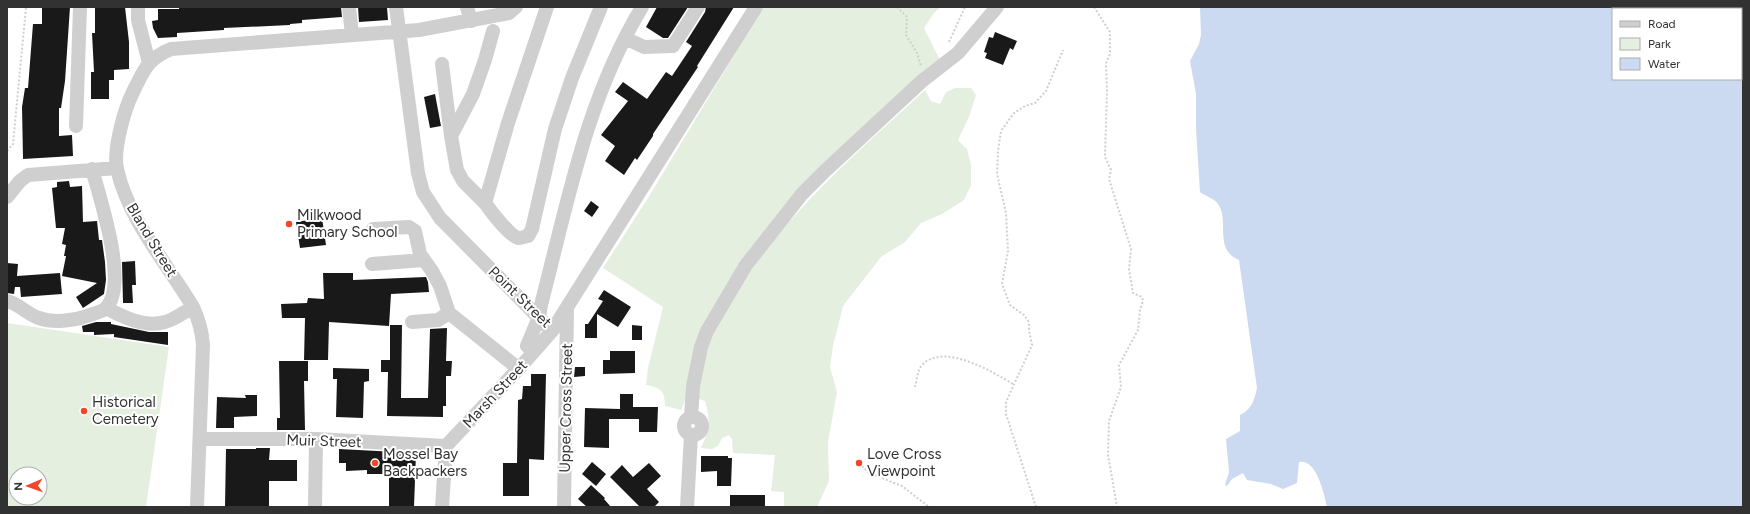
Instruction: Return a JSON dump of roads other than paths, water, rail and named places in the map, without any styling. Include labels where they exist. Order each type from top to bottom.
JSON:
[{"type":"street","points":[[76,126],[80,7]]},
{"type":"street","points":[[138,7],[138,20],[149,63]]},
{"type":"street","points":[[349,7],[352,35]]},
{"type":"street","name":"Point Street","points":[[396,7],[418,173],[423,192],[440,218],[552,331],[756,7]]},
{"type":"street","points":[[467,7],[471,21]]},
{"type":"street","name":"Bland Street","points":[[197,507],[201,439],[203,345],[199,319],[193,307],[138,222],[129,205],[117,168],[119,138],[123,118],[129,99],[149,63],[159,54],[171,49],[400,32],[471,21],[509,13],[516,7]]},
{"type":"street","points":[[485,203],[508,123],[547,7]]},
{"type":"street","points":[[442,64],[457,170],[462,181],[485,203],[515,237],[519,238],[528,236],[532,229],[539,204],[555,129],[572,78],[601,7]]},
{"type":"street","points":[[527,346],[539,317],[579,154],[606,75],[642,7]]},
{"type":"street","points":[[625,38],[644,47],[673,46],[698,7]]},
{"type":"street","points":[[687,507],[691,435],[698,433],[702,426],[699,419],[691,417],[693,386],[701,347],[707,331],[746,266],[802,194],[922,81],[956,55],[997,7]]},
{"type":"street","points":[[452,136],[473,94],[493,31]]},
{"type":"street","points":[[7,197],[20,181],[28,175],[117,168]]},
{"type":"street","points":[[7,301],[19,306],[38,318],[52,321],[81,318],[106,308],[113,296],[116,284],[114,261],[92,169]]},
{"type":"street","points":[[372,229],[409,227],[415,231],[420,254],[440,286],[449,313],[521,366]]},
{"type":"street","points":[[372,264],[423,260]]},
{"type":"street","points":[[526,305],[528,330],[527,346]]},
{"type":"street","points":[[106,308],[122,317],[139,322],[153,323],[166,322],[193,307]]},
{"type":"street","name":"Upper Cross Street","points":[[564,507],[567,309]]},
{"type":"street","points":[[412,322],[438,320],[449,313]]},
{"type":"street","name":"Marsh Street","points":[[446,446],[552,331]]},
{"type":"street","name":"Point Street","points":[[521,366],[527,346]]},
{"type":"street","name":"Muir Street","points":[[201,439],[316,439],[446,446]]},
{"type":"street","points":[[315,507],[316,439]]},
{"type":"street","points":[[442,507],[446,446]]},
{"type":"water","points":[[1200,7],[1743,7],[1743,507],[1327,507],[1322,486],[1315,471],[1311,466],[1299,462],[1297,483],[1283,489],[1271,484],[1247,480],[1243,473],[1232,479],[1227,486],[1225,485],[1229,472],[1226,439],[1240,431],[1240,415],[1244,413],[1252,404],[1257,388],[1239,260],[1231,255],[1226,249],[1223,234],[1223,218],[1218,204],[1200,192],[1196,129],[1196,94],[1190,61],[1199,44],[1201,35]]},
{"type":"place","name":"Milkwood Primary School","points":[[289,224]]},
{"type":"place","name":"Historical Cemetery","points":[[84,411]]},
{"type":"place","name":"Mossel Bay Backpackers","points":[[375,463]]},
{"type":"place","name":"Love Cross Viewpoint","points":[[859,463]]}]
